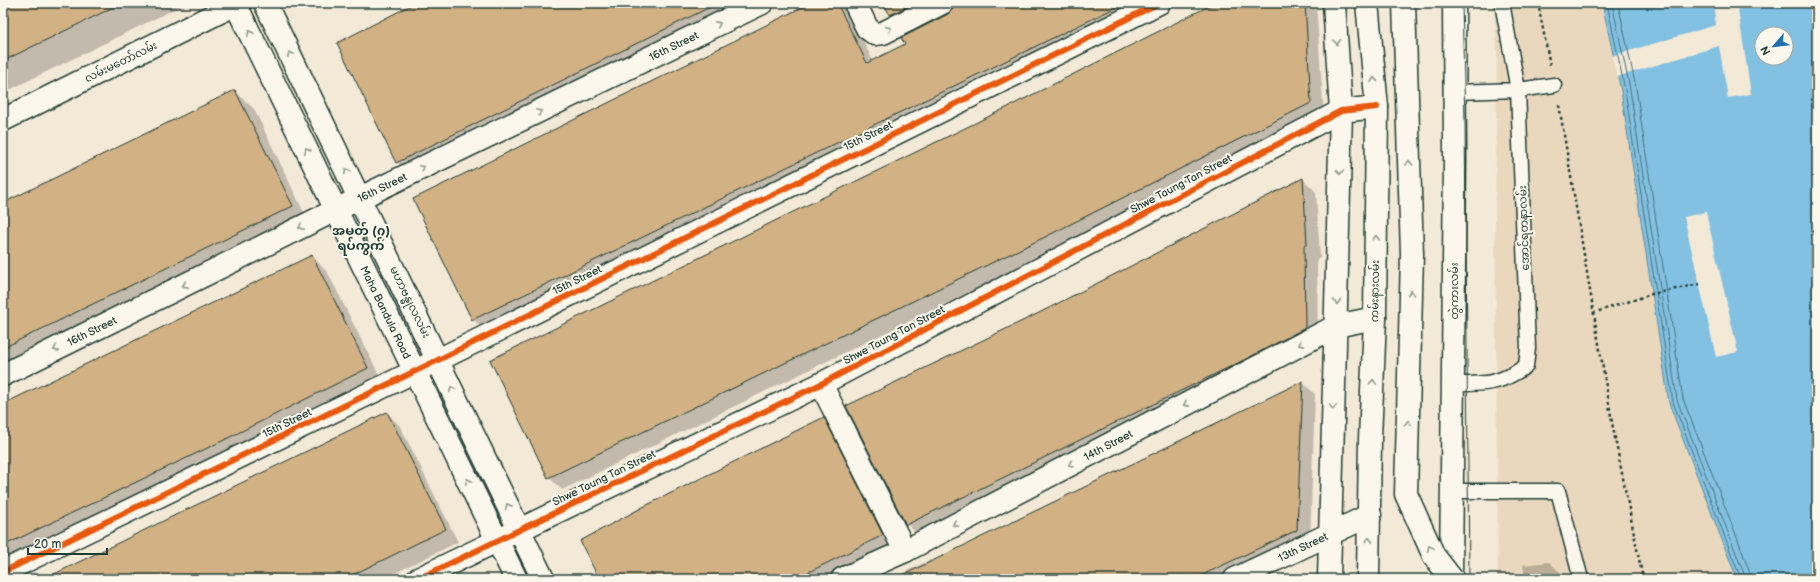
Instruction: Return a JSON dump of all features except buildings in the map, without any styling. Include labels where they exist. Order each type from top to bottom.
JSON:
[{"type":"street","name":"လမ်းမတော်လမ်း","points":[[3,120],[236,3]]},
{"type":"street","name":"Maha Bandula Road","points":[[236,3],[516,579]]},
{"type":"street","name":"မဟာဗန္ဓုလလမ်း","points":[[265,3],[544,579]]},
{"type":"street","name":"16th Street","points":[[3,375],[360,198],[762,3]]},
{"type":"street","points":[[855,3],[867,28],[875,34],[883,33],[942,3]]},
{"type":"street","name":"15th Street","points":[[3,572],[415,372],[1159,3]]},
{"type":"street","points":[[1329,579],[1341,111],[1334,3]]},
{"type":"street","name":"ကမ်းနားလမ်း","points":[[1367,3],[1377,107],[1375,318],[1370,439],[1368,579]]},
{"type":"street","points":[[1404,3],[1412,254],[1406,494],[1434,556],[1452,579]]},
{"type":"street","name":"တွဲကားလမ်း","points":[[1452,579],[1455,92],[1454,3]]},
{"type":"street","name":"Shwe Taung Tan Street","points":[[418,579],[821,384],[1341,111],[1377,107]]},
{"type":"street","name":"14th Street","points":[[842,579],[905,550],[1336,326],[1375,318]]},
{"type":"street","points":[[821,384],[905,550]]},
{"type":"street","name":"13th Street","points":[[1235,579],[1370,515]]},
{"type":"lane","name":"အောင်ရတနာလမ်း","points":[[1453,384],[1488,384],[1513,375],[1526,366],[1528,348],[1518,90],[1502,3]]},
{"type":"lane","points":[[1455,92],[1518,90],[1554,85]]},
{"type":"lane","points":[[1452,491],[1558,491],[1581,579]]},
{"type":"path","points":[[1538,3],[1557,95],[1593,313],[1643,579]]},
{"type":"path","points":[[1593,313],[1652,294],[1700,284]]},
{"type":"shaded area","points":[[1494,3],[1602,3],[1621,91],[1669,403],[1737,579],[1498,579],[1495,223],[1497,53]]},
{"type":"water","points":[[1602,3],[1817,3],[1817,579],[1737,579],[1669,403],[1621,91]]},
{"type":"pier","points":[[1713,3],[1737,3],[1751,94],[1728,98],[1719,46],[1617,77],[1612,56],[1716,25]]},
{"type":"pier","points":[[1706,212],[1738,352],[1716,357],[1684,217]]},
{"type":"tram line","points":[[1462,3],[1465,121],[1469,579]]},
{"type":"cycle path","points":[[3,572],[438,360],[1159,3]]},
{"type":"cycle path","points":[[418,579],[821,384],[1341,111],[1377,107]]},
{"type":"district","name":"အမှတ် (၇) ရပ်ကွက်","points":[[361,238]]}]
